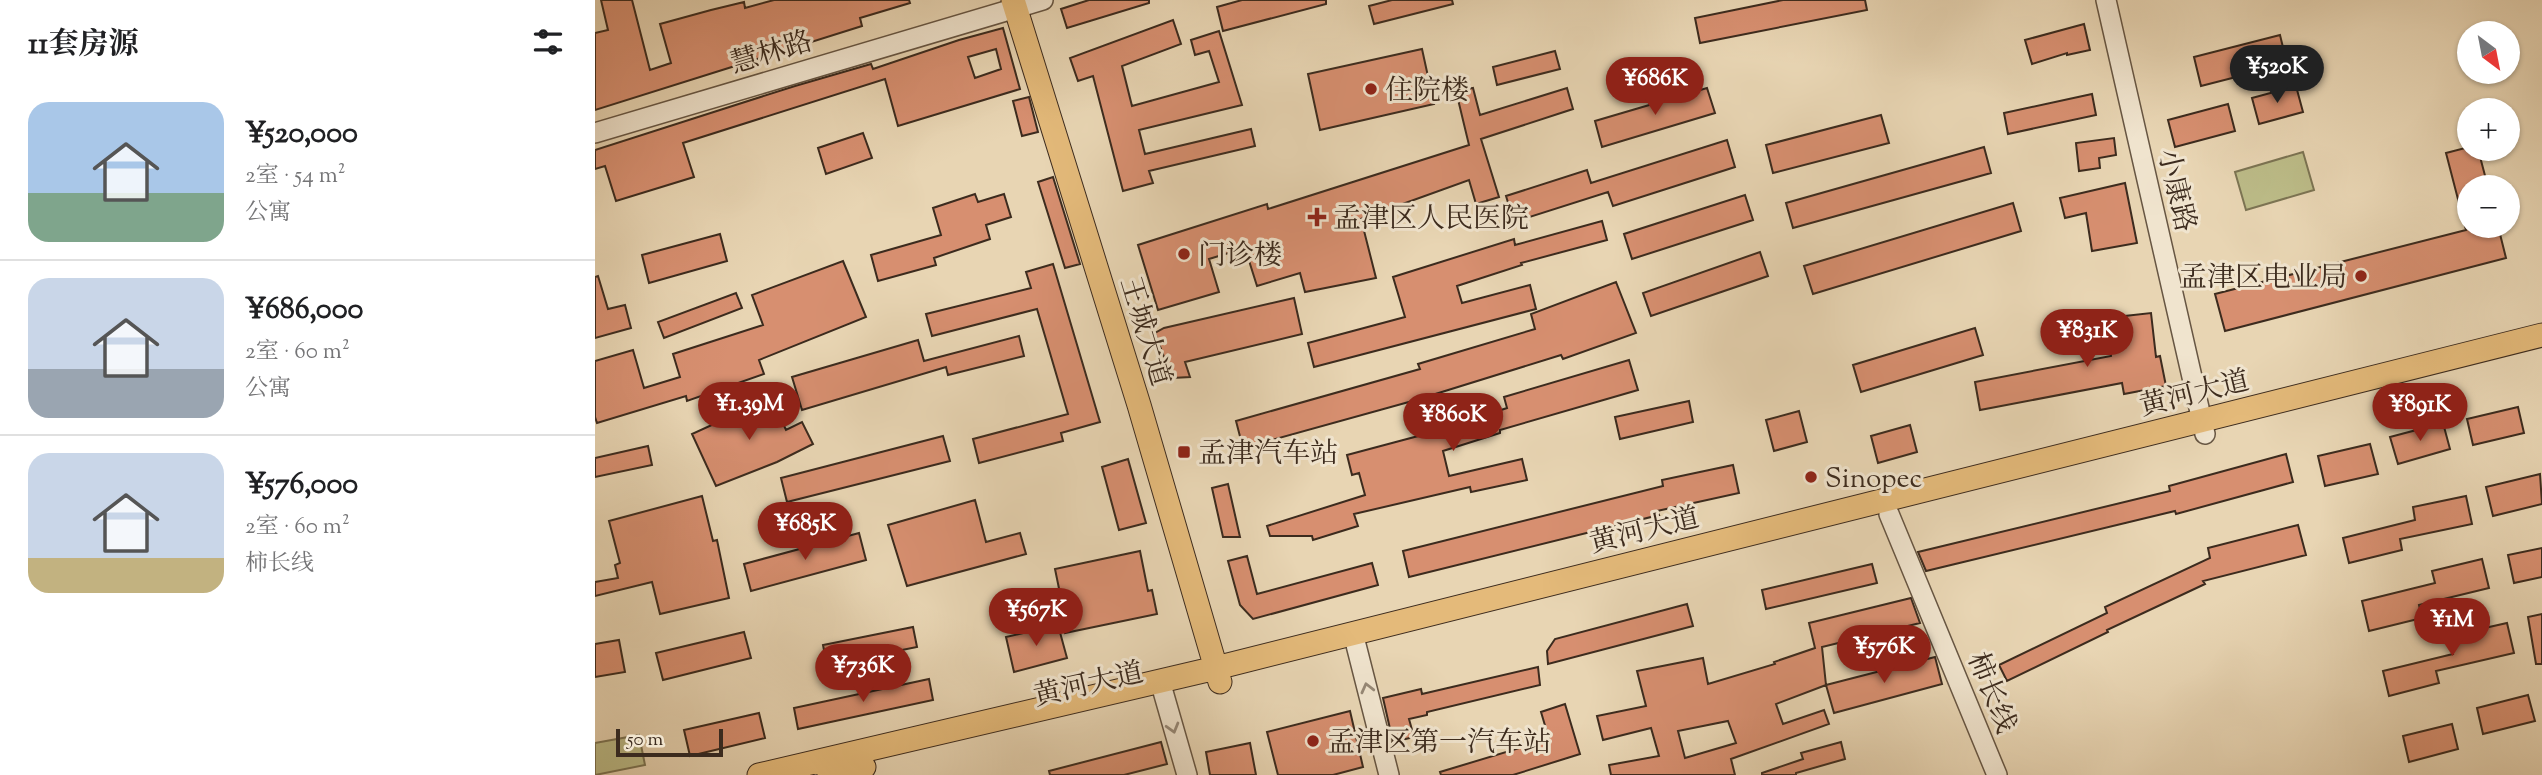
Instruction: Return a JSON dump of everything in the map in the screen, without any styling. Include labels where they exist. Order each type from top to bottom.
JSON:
[{"type":"main road","name":"王城大道","points":[[1024,3],[1225,673]]},
{"type":"main road","name":"黄河大道","points":[[1355,641],[2542,335]]},
{"type":"main road","name":"黄河大道","points":[[759,775],[1225,673],[1889,514],[2542,350]]},
{"type":"main road","name":"黄河大道","points":[[829,775],[1162,688]]},
{"type":"street","name":"小康路","points":[[2106,0],[2205,434]]},
{"type":"street","name":"慧林路","points":[[595,133],[1024,3]]},
{"type":"street","name":"柿长线","points":[[1889,514],[1997,775]]},
{"type":"street","points":[[1355,641],[1389,775]]},
{"type":"street","points":[[1162,688],[1187,775]]},
{"type":"green space","points":[[2303,152],[2314,190],[2246,210],[2235,172]]},
{"type":"green space","points":[[639,735],[645,765],[595,775],[595,743]]},
{"type":"building","points":[[601,0],[632,0],[650,70],[671,63],[660,24],[711,10],[744,2],[745,8],[774,0],[909,0],[910,3],[860,18],[862,26],[595,110],[595,33],[608,30]]},
{"type":"building","points":[[1089,0],[1149,0],[1149,3],[1067,28],[1061,9]]},
{"type":"building","points":[[1242,0],[1326,0],[1326,4],[1223,31],[1217,7]]},
{"type":"building","points":[[1392,0],[1452,0],[1453,4],[1374,24],[1369,6]]},
{"type":"building","points":[[1783,0],[1865,0],[1867,10],[1700,43],[1695,18]]},
{"type":"building","points":[[1173,20],[1181,44],[1122,66],[1132,106],[1219,82],[1209,51],[1195,55],[1191,40],[1219,31],[1242,105],[1139,130],[1145,154],[1251,129],[1255,146],[1149,171],[1153,183],[1123,191],[1093,76],[1078,81],[1070,58]]},
{"type":"building","points":[[2084,24],[2090,50],[2067,53],[2032,64],[2025,40]]},
{"type":"building","points":[[1003,28],[1020,89],[898,126],[885,79],[683,143],[694,177],[616,201],[605,166],[595,169],[595,150],[795,86],[871,64],[873,69]],"holes":[[[996,49],[1001,69],[975,78],[968,57]]]},
{"type":"building","points":[[2280,35],[2287,64],[2201,86],[2194,57]]},
{"type":"building","name":"住院楼","points":[[1422,49],[1434,104],[1320,130],[1308,74]]},
{"type":"building","points":[[1555,51],[1560,69],[1497,85],[1493,67]]},
{"type":"building","points":[[2296,86],[2303,112],[2259,124],[2252,98]]},
{"type":"building","points":[[1473,88],[1480,115],[1567,88],[1573,109],[1481,139],[1499,197],[1476,204],[1469,180],[1361,219],[1376,278],[1305,292],[1300,273],[1257,286],[1245,248],[1209,259],[1219,292],[1158,310],[1138,245],[1267,204],[1268,209],[1469,145],[1456,91]]},
{"type":"building","points":[[1707,88],[1715,113],[1602,147],[1595,121]]},
{"type":"building","points":[[2092,94],[2096,115],[2008,134],[2004,113]]},
{"type":"building","points":[[1029,97],[1038,132],[1022,136],[1013,101]]},
{"type":"building","points":[[2228,104],[2235,131],[2175,147],[2168,120]]},
{"type":"building","points":[[1881,115],[1889,143],[1773,173],[1766,145]]},
{"type":"building","points":[[863,133],[872,158],[826,174],[818,148]]},
{"type":"building","points":[[2114,138],[2116,155],[2099,158],[2100,168],[2079,171],[2076,143]]},
{"type":"building","points":[[1727,140],[1735,167],[1613,206],[1608,192],[1514,222],[1506,196],[1587,170],[1591,183]]},
{"type":"building","points":[[1984,147],[1991,173],[1793,228],[1786,203]]},
{"type":"building","name":"孟津区电业局","points":[[2457,150],[2457,161],[2481,161],[2485,175],[2457,175],[2457,195],[2446,153]]},
{"type":"building","points":[[1053,177],[1080,264],[1065,268],[1038,182]]},
{"type":"building","points":[[2125,183],[2137,243],[2092,251],[2086,213],[2065,218],[2060,198]]},
{"type":"building","points":[[975,194],[978,202],[1004,194],[1011,217],[986,225],[990,239],[934,258],[936,265],[878,281],[871,255],[941,235],[933,208]]},
{"type":"building","points":[[1745,195],[1753,220],[1632,259],[1624,234]]},
{"type":"building","points":[[2013,203],[2021,231],[1813,294],[1804,266]]},
{"type":"building","points":[[1602,221],[1607,240],[1521,263],[1522,265],[1457,286],[1462,303],[1530,285],[1536,309],[1314,367],[1308,343],[1405,317],[1393,277],[1514,239],[1515,245]]},
{"type":"building","name":"孟津区电业局","points":[[2457,232],[2457,238],[2501,238],[2506,258],[2225,331],[2215,294]]},
{"type":"building","points":[[720,234],[727,261],[649,283],[642,255]]},
{"type":"building","points":[[1760,252],[1768,276],[1651,316],[1643,293]]},
{"type":"building","points":[[843,261],[866,317],[759,360],[764,374],[687,401],[686,396],[597,423],[595,361],[633,350],[644,388],[680,377],[673,354],[763,325],[752,295]]},
{"type":"building","points":[[1053,264],[1100,422],[1061,433],[1063,441],[979,463],[973,439],[1068,414],[1037,309],[932,336],[926,314],[1031,288],[1026,272]]},
{"type":"building","points":[[598,276],[608,309],[625,305],[631,328],[595,338],[595,277]]},
{"type":"building","points":[[1616,282],[1636,333],[1563,359],[1561,355],[1416,400],[1243,448],[1236,421],[1420,369],[1418,364],[1535,329],[1531,314]]},
{"type":"building","points":[[736,293],[742,308],[664,338],[658,322]]},
{"type":"building","points":[[1294,298],[1302,334],[1185,362],[1190,377],[1172,378],[1155,333],[1164,328]]},
{"type":"building","points":[[2151,313],[2156,357],[2160,356],[2166,386],[2124,394],[2122,383],[1980,410],[1975,382],[2111,356],[2107,318]]},
{"type":"building","points":[[1975,328],[1983,355],[1861,392],[1853,365]]},
{"type":"building","points":[[1019,336],[1024,356],[948,375],[946,367],[802,410],[792,377],[918,340],[924,361]]},
{"type":"building","points":[[1629,360],[1638,390],[1500,430],[1500,433],[1443,451],[1449,476],[1522,459],[1527,480],[1471,492],[1470,487],[1354,514],[1358,526],[1313,540],[1312,536],[1270,536],[1267,526],[1365,495],[1359,473],[1352,475],[1347,455],[1437,431],[1507,408],[1504,397]]},
{"type":"building","points":[[771,398],[786,430],[802,422],[813,444],[777,462],[716,486],[692,434]]},
{"type":"building","points":[[1689,401],[1693,422],[1620,439],[1615,417]]},
{"type":"building","points":[[2518,407],[2524,433],[2473,445],[2467,419]]},
{"type":"building","points":[[1799,411],[1807,442],[1774,451],[1766,420]]},
{"type":"building","points":[[2443,423],[2450,449],[2398,464],[2390,437]]},
{"type":"building","points":[[1910,425],[1917,452],[1878,463],[1871,436]]},
{"type":"building","points":[[943,436],[950,461],[787,502],[781,478]]},
{"type":"building","points":[[2370,444],[2378,474],[2325,486],[2318,456]]},
{"type":"building","points":[[648,446],[652,465],[595,477],[595,458]]},
{"type":"building","points":[[2286,454],[2293,482],[2176,514],[2175,511],[1926,571],[1918,552],[2170,491],[2169,486]]},
{"type":"building","points":[[1128,459],[1146,523],[1119,530],[1102,467]]},
{"type":"building","points":[[1733,465],[1739,493],[1657,511],[1659,515],[1409,577],[1403,551],[1663,486],[1662,480]]},
{"type":"building","points":[[2540,474],[2542,504],[2493,516],[2486,487]]},
{"type":"building","points":[[1228,484],[1240,537],[1223,537],[1212,488]]},
{"type":"building","points":[[702,496],[713,541],[717,540],[729,598],[660,614],[652,582],[595,596],[595,582],[618,578],[615,565],[620,563],[609,521]]},
{"type":"building","points":[[2466,496],[2472,524],[2400,539],[2402,550],[2349,563],[2343,538],[2415,520],[2413,507]]},
{"type":"building","points":[[975,500],[986,542],[1020,533],[1026,554],[907,586],[888,525]]},
{"type":"building","points":[[2298,525],[2306,555],[2203,581],[2205,584],[2007,681],[1999,665],[2107,613],[2105,607],[2210,558],[2208,548]]},
{"type":"building","points":[[859,533],[866,560],[751,591],[744,564]]},
{"type":"building","points":[[2542,548],[2542,577],[2514,583],[2508,555]]},
{"type":"building","points":[[1140,551],[1148,591],[1152,590],[1157,614],[1065,633],[1055,569]]},
{"type":"building","points":[[1247,556],[1257,594],[1372,563],[1378,585],[1253,619],[1240,605],[1228,561]]},
{"type":"building","points":[[2482,559],[2489,588],[2419,605],[2422,618],[2369,631],[2362,601],[2435,583],[2432,571]]},
{"type":"building","points":[[1872,564],[1877,583],[1766,609],[1762,590]]},
{"type":"building","points":[[1911,598],[1920,623],[1822,647],[1826,685],[1776,704],[1783,724],[1824,710],[1829,724],[1731,759],[1735,775],[1611,775],[1609,765],[1659,756],[1651,728],[1603,740],[1597,716],[1646,706],[1637,671],[1703,658],[1708,684],[1775,664],[1774,662],[1815,648],[1809,623]],"holes":[[[1728,721],[1736,743],[1685,758],[1678,731]]]},
{"type":"building","points":[[1687,604],[1693,626],[1548,664],[1547,651],[1555,639]]},
{"type":"building","points":[[2542,614],[2542,664],[2536,664],[2528,617]]},
{"type":"building","points":[[2507,623],[2514,653],[2436,671],[2439,683],[2389,696],[2383,671],[2453,654],[2449,636]]},
{"type":"building","points":[[1058,625],[1067,658],[1014,672],[1006,637]]},
{"type":"building","points":[[913,627],[917,647],[827,665],[823,645]]},
{"type":"building","points":[[744,632],[751,658],[663,680],[656,653]]},
{"type":"building","points":[[619,640],[625,672],[595,677],[595,644]]},
{"type":"building","points":[[1935,657],[1942,684],[1834,713],[1826,685]]},
{"type":"building","points":[[1538,667],[1540,685],[1427,712],[1427,715],[1409,719],[1414,737],[1393,742],[1383,698],[1421,689],[1422,694]]},
{"type":"building","points":[[929,679],[933,700],[798,729],[794,708]]},
{"type":"building","points":[[2528,695],[2535,721],[2483,734],[2477,708]]},
{"type":"building","points":[[1565,704],[1580,754],[1513,775],[1441,775],[1440,772],[1549,739],[1541,712]]},
{"type":"building","name":"孟津区第一汽车站","points":[[1350,711],[1363,767],[1333,775],[1278,775],[1267,732]]},
{"type":"building","points":[[759,713],[765,738],[690,756],[684,730]]},
{"type":"building","points":[[2452,724],[2458,749],[2409,762],[2403,736]]},
{"type":"building","points":[[1161,742],[1167,764],[1124,775],[1050,775],[1049,771]]},
{"type":"building","points":[[1841,742],[1845,759],[1796,775],[1762,775],[1803,759],[1801,753]]},
{"type":"building","points":[[1250,743],[1256,775],[1210,775],[1206,752]]},
{"type":"place","name":"住院楼","points":[[1371,89]]},
{"type":"place","name":"孟津区人民医院","points":[[1317,217]]},
{"type":"place","name":"门诊楼","points":[[1184,254]]},
{"type":"place","name":"孟津区电业局","points":[[2361,276]]},
{"type":"place","name":"孟津汽车站","points":[[1184,452]]},
{"type":"place","name":"Sinopec","points":[[1811,477]]},
{"type":"place","name":"孟津区第一汽车站","points":[[1313,741]]}]
